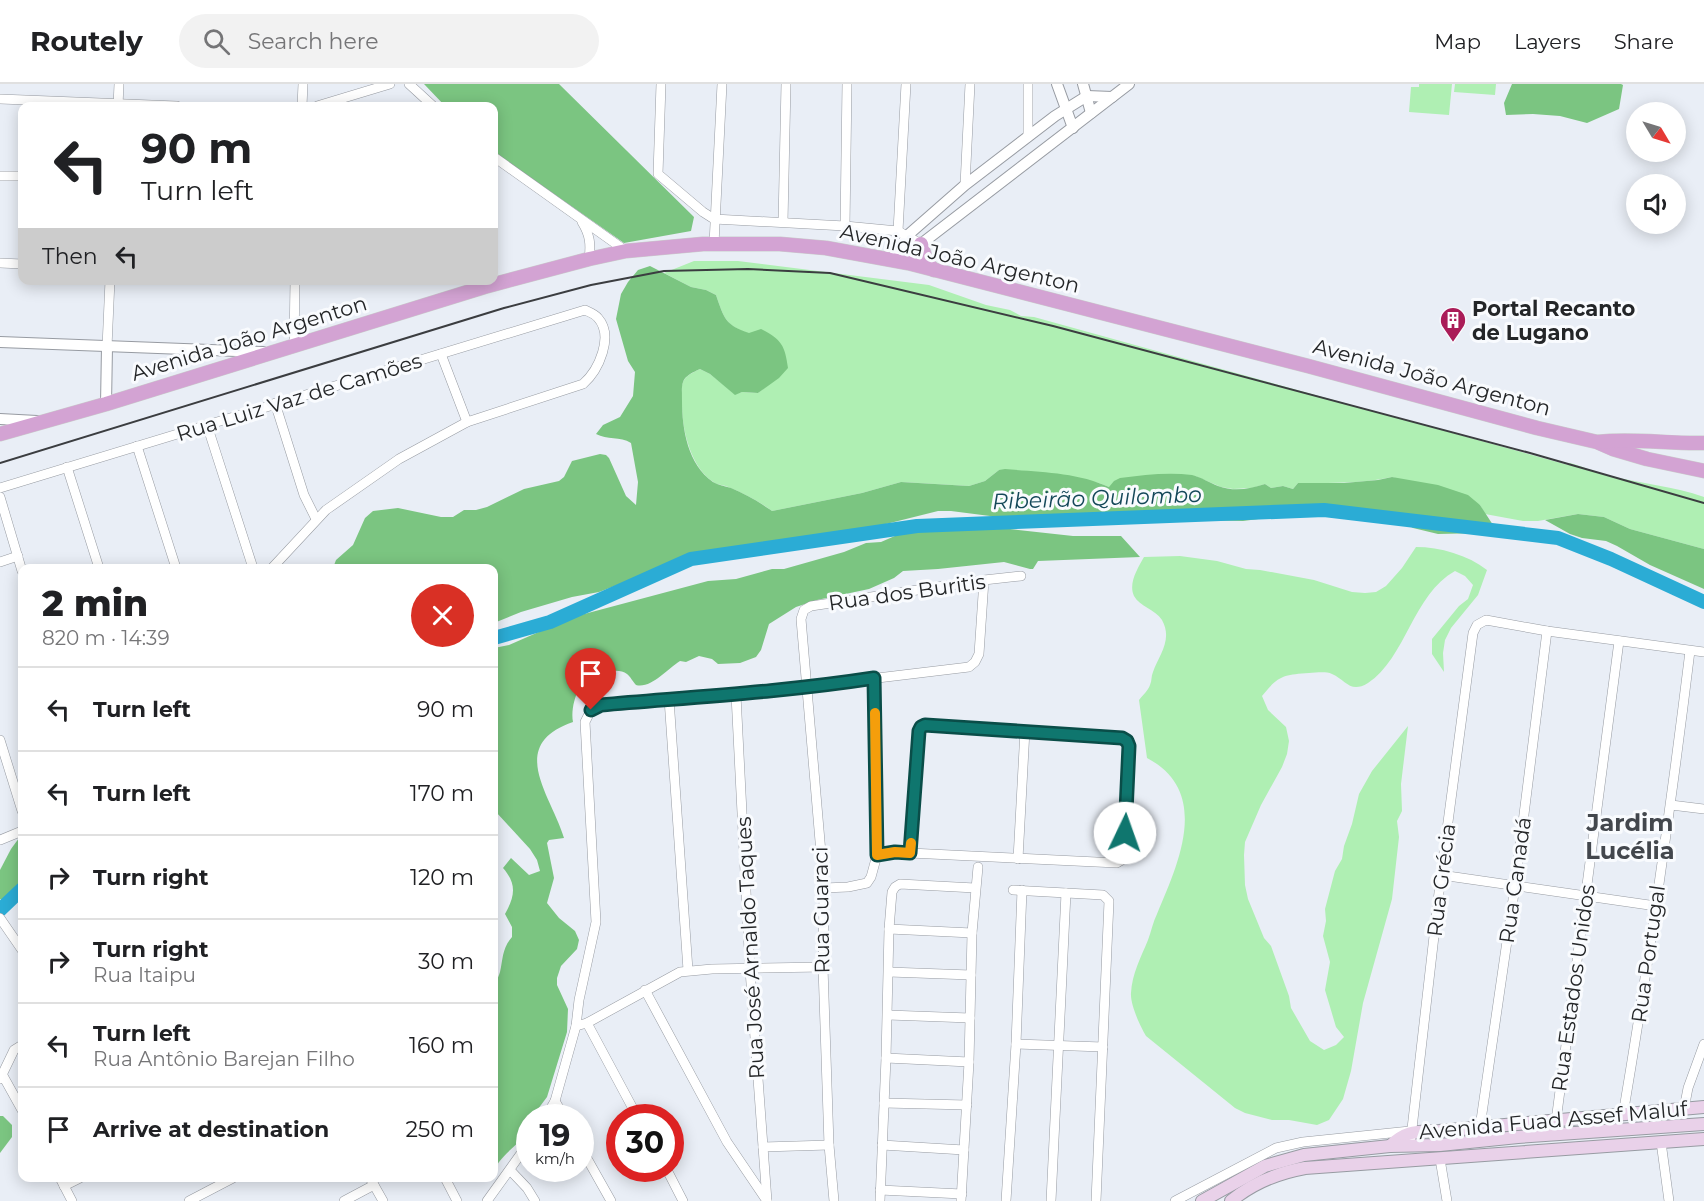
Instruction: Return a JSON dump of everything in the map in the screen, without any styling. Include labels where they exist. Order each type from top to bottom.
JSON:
[{"type":"main road","name":"Avenida João Argenton","points":[[498,283],[626,251],[714,244],[780,244],[826,248],[908,263],[1597,442],[1647,459],[1704,471]]},
{"type":"main road","points":[[921,244],[927,263],[934,270]]},
{"type":"main road","name":"Avenida João Argenton","points":[[0,434],[106,404],[492,285]]},
{"type":"main road","name":"Avenida João Argenton","points":[[1597,442],[1616,440],[1704,443]]},
{"type":"main road","name":"Avenida Fuad Assef Maluf","points":[[1202,1201],[1265,1166],[1285,1159],[1390,1146],[1399,1137],[1412,1131],[1480,1128],[1704,1107]]},
{"type":"main road","points":[[1390,1146],[1704,1124]]},
{"type":"main road","name":"Avenida Fuad Assef Maluf","points":[[1231,1201],[1268,1177],[1287,1171],[1704,1139]]},
{"type":"street","points":[[118,102],[119,84]]},
{"type":"street","points":[[302,102],[303,84]]},
{"type":"street","points":[[330,102],[390,84]]},
{"type":"street","points":[[409,84],[429,102]]},
{"type":"street","points":[[661,84],[658,174],[714,219],[845,226],[903,233],[921,244]]},
{"type":"street","points":[[714,244],[722,84]]},
{"type":"street","points":[[783,222],[786,84]]},
{"type":"street","points":[[845,226],[847,84]]},
{"type":"street","points":[[892,259],[903,233],[906,84]]},
{"type":"street","points":[[965,185],[970,84]]},
{"type":"street","points":[[1028,84],[1028,137]]},
{"type":"street","points":[[1057,84],[1073,128]]},
{"type":"street","points":[[1083,84],[1091,113]]},
{"type":"street","points":[[908,263],[921,244],[1129,84]]},
{"type":"street","points":[[903,233],[1066,108],[1088,96],[1113,97]]},
{"type":"street","points":[[0,99],[59,102]]},
{"type":"street","points":[[498,160],[626,251]]},
{"type":"street","points":[[0,176],[18,176]]},
{"type":"street","points":[[579,218],[588,232],[591,244],[589,259]]},
{"type":"street","points":[[0,263],[18,264]]},
{"type":"street","points":[[106,404],[110,285]]},
{"type":"street","points":[[294,345],[295,285]]},
{"type":"street","name":"Rua Luiz Vaz de Camões","points":[[0,488],[585,310],[597,316],[604,328],[604,344],[596,370],[583,384],[467,422]]},
{"type":"street","points":[[0,342],[271,353]]},
{"type":"street","points":[[276,564],[326,510],[399,459],[467,422],[441,354]]},
{"type":"street","points":[[274,404],[304,495],[316,519]]},
{"type":"street","points":[[0,419],[43,421]]},
{"type":"street","points":[[207,425],[252,564]]},
{"type":"street","points":[[137,446],[175,564]]},
{"type":"street","points":[[66,467],[98,564]]},
{"type":"street","points":[[0,497],[20,564]]},
{"type":"street","points":[[0,562],[18,556]]},
{"type":"street","name":"Rua dos Buritis","points":[[801,619],[804,610],[812,606],[1021,576]]},
{"type":"street","points":[[553,1104],[576,1026],[579,1000],[596,922],[585,722],[591,710],[601,705],[808,688],[969,667],[979,654],[984,580]]},
{"type":"street","name":"Rua Guaraci","points":[[801,619],[824,888],[823,967],[829,1144],[834,1201]]},
{"type":"street","name":"Rua Grécia","points":[[1410,1146],[1441,875],[1473,633],[1477,626],[1486,620],[1547,632]]},
{"type":"street","points":[[1547,632],[1704,652]]},
{"type":"street","name":"Rua Canadá","points":[[1480,1128],[1515,885],[1547,632]]},
{"type":"street","name":"Rua Estados Unidos","points":[[1556,1121],[1619,641]]},
{"type":"street","name":"Rua Portugal","points":[[1623,1115],[1671,805],[1690,651]]},
{"type":"street","points":[[824,888],[867,883],[877,855],[874,678]]},
{"type":"street","name":"Rua José Arnaldo Taques","points":[[736,695],[750,970],[767,1201]]},
{"type":"street","points":[[669,699],[687,970]]},
{"type":"street","points":[[877,855],[895,852],[910,853],[1018,859],[1117,863],[1124,855],[1129,746],[1127,741],[1122,738],[1026,730],[925,725],[921,727],[910,853]]},
{"type":"street","points":[[1018,859],[1026,730]]},
{"type":"street","points":[[0,740],[18,798]]},
{"type":"street","points":[[1671,805],[1704,809]]},
{"type":"street","points":[[0,840],[18,833]]},
{"type":"street","points":[[880,1190],[962,1198],[969,1062],[972,933],[978,867]]},
{"type":"street","points":[[1441,875],[1656,906]]},
{"type":"street","points":[[880,1201],[892,892],[900,884],[975,888]]},
{"type":"street","points":[[1006,1201],[1016,1044],[1017,890],[1103,895],[1109,901],[1096,1201]]},
{"type":"street","points":[[1051,1201],[1066,893]]},
{"type":"street","points":[[2,920],[18,944]]},
{"type":"street","points":[[889,929],[972,933]]},
{"type":"street","points":[[576,1026],[587,1023],[645,990],[687,970],[823,967]]},
{"type":"street","points":[[889,972],[971,975]]},
{"type":"street","points":[[645,990],[727,1142],[767,1201]]},
{"type":"street","points":[[888,1015],[970,1018]]},
{"type":"street","points":[[587,1023],[630,1104]]},
{"type":"street","points":[[1016,1044],[1103,1047]]},
{"type":"street","points":[[1684,1109],[1688,1088],[1704,1044]]},
{"type":"street","points":[[18,1048],[14,1050],[1,1076],[18,1104]]},
{"type":"street","points":[[886,1058],[969,1062]]},
{"type":"street","points":[[884,1103],[967,1106]]},
{"type":"street","points":[[1175,1201],[1276,1148],[1304,1142],[1412,1131]]},
{"type":"street","points":[[1661,1142],[1669,1201]]},
{"type":"street","points":[[763,1147],[829,1144]]},
{"type":"street","points":[[882,1145],[964,1150]]},
{"type":"street","points":[[1440,1159],[1447,1201]]},
{"type":"street","points":[[487,1201],[516,1161]]},
{"type":"street","points":[[510,1170],[527,1188],[535,1201]]},
{"type":"street","points":[[594,1171],[611,1201]]},
{"type":"street","points":[[62,1182],[72,1201]]},
{"type":"street","points":[[189,1201],[225,1182]]},
{"type":"street","points":[[344,1201],[371,1182]]},
{"type":"street","points":[[373,1182],[383,1201]]},
{"type":"street","points":[[447,1182],[458,1201]]},
{"type":"street","points":[[673,1182],[683,1201]]},
{"type":"green space","points":[[424,84],[559,84],[694,217],[691,231],[624,243],[498,155],[498,102],[441,102]]},
{"type":"green space","points":[[1419,84],[1452,84],[1449,115],[1409,112],[1411,87],[1419,87]]},
{"type":"green space","points":[[1455,84],[1496,84],[1495,95],[1454,92]]},
{"type":"green space","points":[[1512,84],[1623,85],[1619,109],[1587,123],[1560,116],[1506,115],[1504,103]]},
{"type":"green space","points":[[694,261],[738,261],[929,285],[986,305],[1010,310],[1021,316],[1034,317],[1568,465],[1570,463],[1606,475],[1693,493],[1704,497],[1704,549],[1630,529],[1604,517],[1578,514],[1538,521],[1523,521],[1485,514],[1480,505],[1392,477],[1357,482],[1298,483],[1293,489],[1283,486],[1271,488],[1265,484],[1252,488],[1233,489],[1221,487],[1195,476],[1109,487],[1099,483],[999,470],[985,481],[969,486],[901,482],[862,493],[772,511],[707,477],[694,459],[686,437],[682,387],[688,376],[700,369],[735,394],[758,393],[767,386],[749,334],[726,320],[716,295],[691,287],[664,273]]},
{"type":"green space","points":[[650,266],[691,287],[716,295],[726,320],[730,324],[749,333],[761,329],[781,344],[788,368],[779,378],[758,393],[742,392],[735,395],[710,374],[700,369],[686,378],[682,389],[682,412],[688,446],[704,475],[713,482],[742,493],[772,511],[862,493],[901,482],[969,486],[985,481],[999,470],[1005,469],[1084,478],[1109,487],[1120,478],[1165,474],[1192,475],[1224,488],[1236,489],[1265,484],[1271,488],[1283,486],[1293,489],[1298,483],[1344,483],[1392,477],[1438,485],[1468,495],[1480,505],[1493,525],[1489,531],[1483,533],[1438,534],[1413,528],[1396,518],[1370,514],[1306,513],[1243,521],[1183,520],[1113,523],[938,511],[882,525],[871,531],[834,536],[756,553],[732,554],[672,564],[599,592],[572,597],[498,621],[498,564],[334,564],[353,545],[365,518],[373,511],[398,508],[441,517],[453,517],[464,510],[487,507],[524,489],[559,481],[564,477],[572,461],[600,454],[609,458],[626,496],[636,505],[638,482],[631,443],[596,434],[603,425],[620,417],[633,396],[635,372],[628,361],[616,319],[621,294],[638,270]]},
{"type":"green space","points":[[1578,514],[1604,517],[1630,529],[1704,549],[1704,589],[1650,565],[1606,541],[1570,534],[1545,520]]},
{"type":"green space","points":[[942,523],[999,525],[1010,529],[1073,536],[1121,536],[1140,557],[1038,561],[1033,569],[1004,562],[903,571],[894,578],[869,589],[796,607],[769,624],[761,650],[756,657],[740,663],[718,664],[712,659],[699,656],[686,662],[680,661],[659,678],[647,684],[636,685],[627,674],[615,671],[588,680],[579,689],[573,705],[573,722],[553,732],[542,744],[537,757],[538,772],[543,788],[564,838],[549,840],[547,843],[554,878],[547,903],[559,918],[575,931],[579,940],[577,949],[561,966],[557,978],[557,985],[568,1009],[567,1032],[547,1097],[542,1104],[516,1104],[516,1144],[498,1164],[498,977],[505,949],[512,937],[512,927],[505,914],[513,890],[511,879],[503,868],[511,858],[529,875],[540,871],[537,860],[530,849],[498,814],[498,647],[509,645],[573,617],[708,581],[736,579],[772,569],[784,569],[844,552],[866,543],[881,542],[911,529]]},
{"type":"green space","points":[[1416,547],[1435,548],[1453,553],[1487,570],[1478,595],[1451,628],[1445,640],[1444,672],[1432,654],[1432,639],[1459,606],[1468,599],[1473,585],[1465,576],[1455,571],[1441,581],[1429,595],[1392,658],[1368,683],[1352,687],[1332,674],[1293,674],[1277,680],[1262,696],[1268,710],[1286,727],[1289,741],[1282,767],[1261,805],[1245,842],[1245,885],[1248,899],[1264,938],[1271,946],[1291,1008],[1310,1041],[1324,1050],[1336,1045],[1344,1037],[1336,1027],[1325,990],[1330,962],[1323,936],[1326,921],[1325,909],[1335,871],[1342,859],[1359,794],[1372,771],[1408,726],[1401,784],[1402,811],[1397,821],[1399,837],[1392,899],[1363,1003],[1351,1071],[1343,1099],[1329,1120],[1317,1125],[1289,1120],[1272,1120],[1245,1113],[1235,1108],[1146,1036],[1132,1003],[1131,993],[1135,972],[1173,873],[1184,830],[1184,809],[1179,790],[1167,772],[1147,758],[1139,700],[1149,687],[1164,647],[1165,627],[1156,613],[1140,603],[1134,596],[1133,581],[1144,557],[1180,556],[1314,580],[1352,592],[1376,592],[1386,586],[1402,568]]},
{"type":"green space","points":[[18,839],[18,885],[2,900],[0,899],[0,870]]},
{"type":"green space","points":[[0,1116],[12,1125],[12,1137],[0,1153]]},
{"type":"waterway","name":"Ribeirão Quilombo","points":[[498,637],[550,622],[691,559],[917,526],[1324,510],[1558,538],[1611,559],[1704,602]]},
{"type":"waterway","name":"Ribeirão Quilombo","points":[[0,910],[18,893]]},
{"type":"railway","points":[[0,463],[504,308],[591,285],[664,271],[748,269],[830,273],[1053,326],[1530,453],[1704,503]]},
{"type":"slow traffic","points":[[875,713],[877,855],[895,852],[910,853],[911,843]]},
{"type":"place","name":"Portal Recanto de Lugano","points":[[1453,343]]},
{"type":"district","name":"Jardim Lucélia","points":[[1630,836]]},
{"type":"route","points":[[591,710],[601,705],[736,695],[874,678],[877,855],[895,852],[910,853],[919,731],[925,725],[1122,738],[1129,746],[1125,833]]}]
